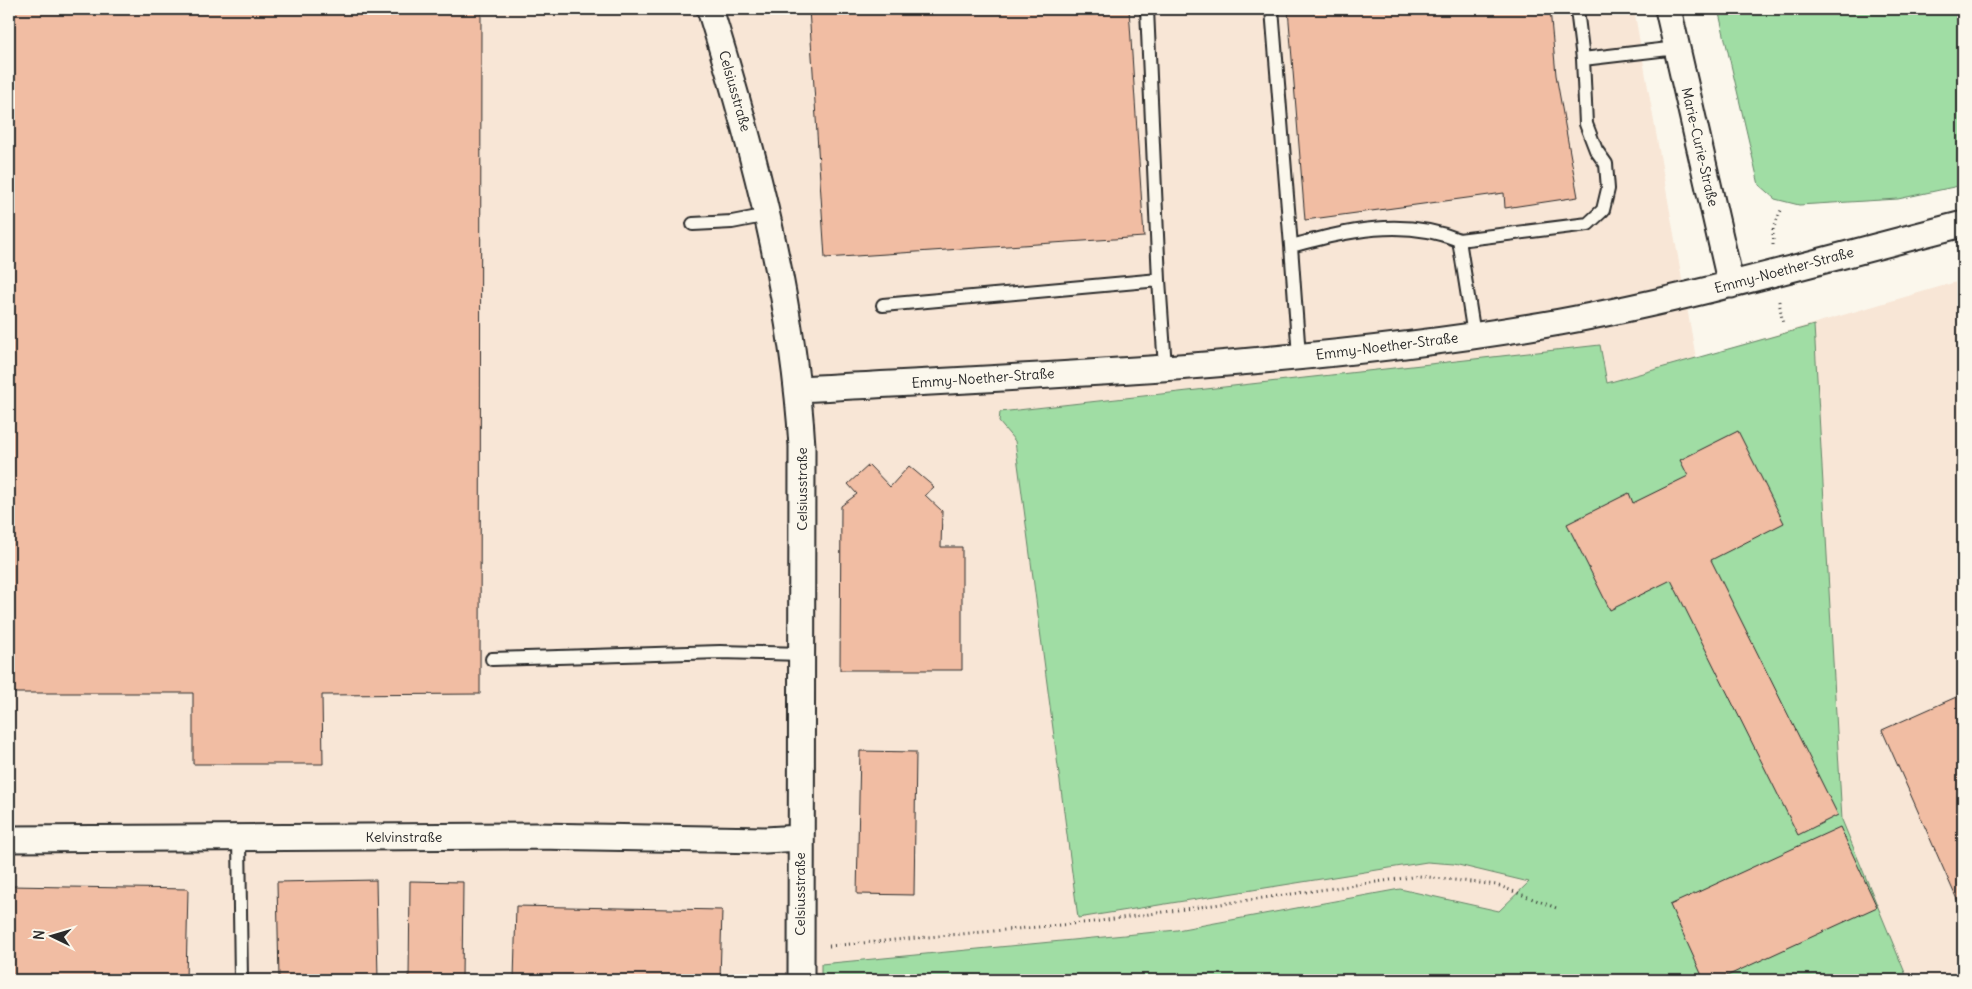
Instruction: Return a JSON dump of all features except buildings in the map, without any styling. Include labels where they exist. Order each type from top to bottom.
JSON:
[{"type":"street","name":"Celsiusstraße","points":[[710,9],[742,112],[768,214],[799,389],[802,446],[803,654],[800,838],[801,980]]},
{"type":"street","name":"Marie-Curie-Straße","points":[[1668,9],[1731,284]]},
{"type":"street","name":"Emmy-Noether-Straße","points":[[799,389],[1165,367],[1299,356],[1474,335],[1560,322],[1731,284],[1963,224]]},
{"type":"street","name":"Kelvinstraße","points":[[9,838],[536,836],[765,840],[800,838]]},
{"type":"lane","points":[[1147,9],[1158,280],[1165,367]]},
{"type":"lane","points":[[1272,9],[1299,356]]},
{"type":"lane","points":[[1291,246],[1346,232],[1402,228],[1435,230],[1459,240],[1588,224],[1604,210],[1608,189],[1606,164],[1596,150],[1586,124],[1583,60],[1577,9]]},
{"type":"lane","points":[[1583,60],[1677,48]]},
{"type":"lane","points":[[693,224],[732,222],[768,214]]},
{"type":"lane","points":[[1459,240],[1474,335]]},
{"type":"lane","points":[[884,305],[1158,280]]},
{"type":"lane","points":[[492,659],[720,652],[803,654]]},
{"type":"lane","points":[[239,838],[241,980]]},
{"type":"path","points":[[801,948],[1092,922],[1419,876],[1497,885],[1559,909]]},
{"type":"shaded area","points":[[9,9],[1634,9],[1696,358],[1963,280],[1963,980],[9,980]]},
{"type":"green space","points":[[1718,9],[1963,9],[1963,185],[1898,199],[1799,205],[1775,199],[1759,185]]},
{"type":"green space","points":[[1814,325],[1842,820],[1908,980],[821,980],[821,964],[1177,930],[1400,889],[1499,911],[1529,882],[1454,864],[1427,862],[1078,918],[1015,441],[999,422],[1000,412],[1600,345],[1607,383]]}]
